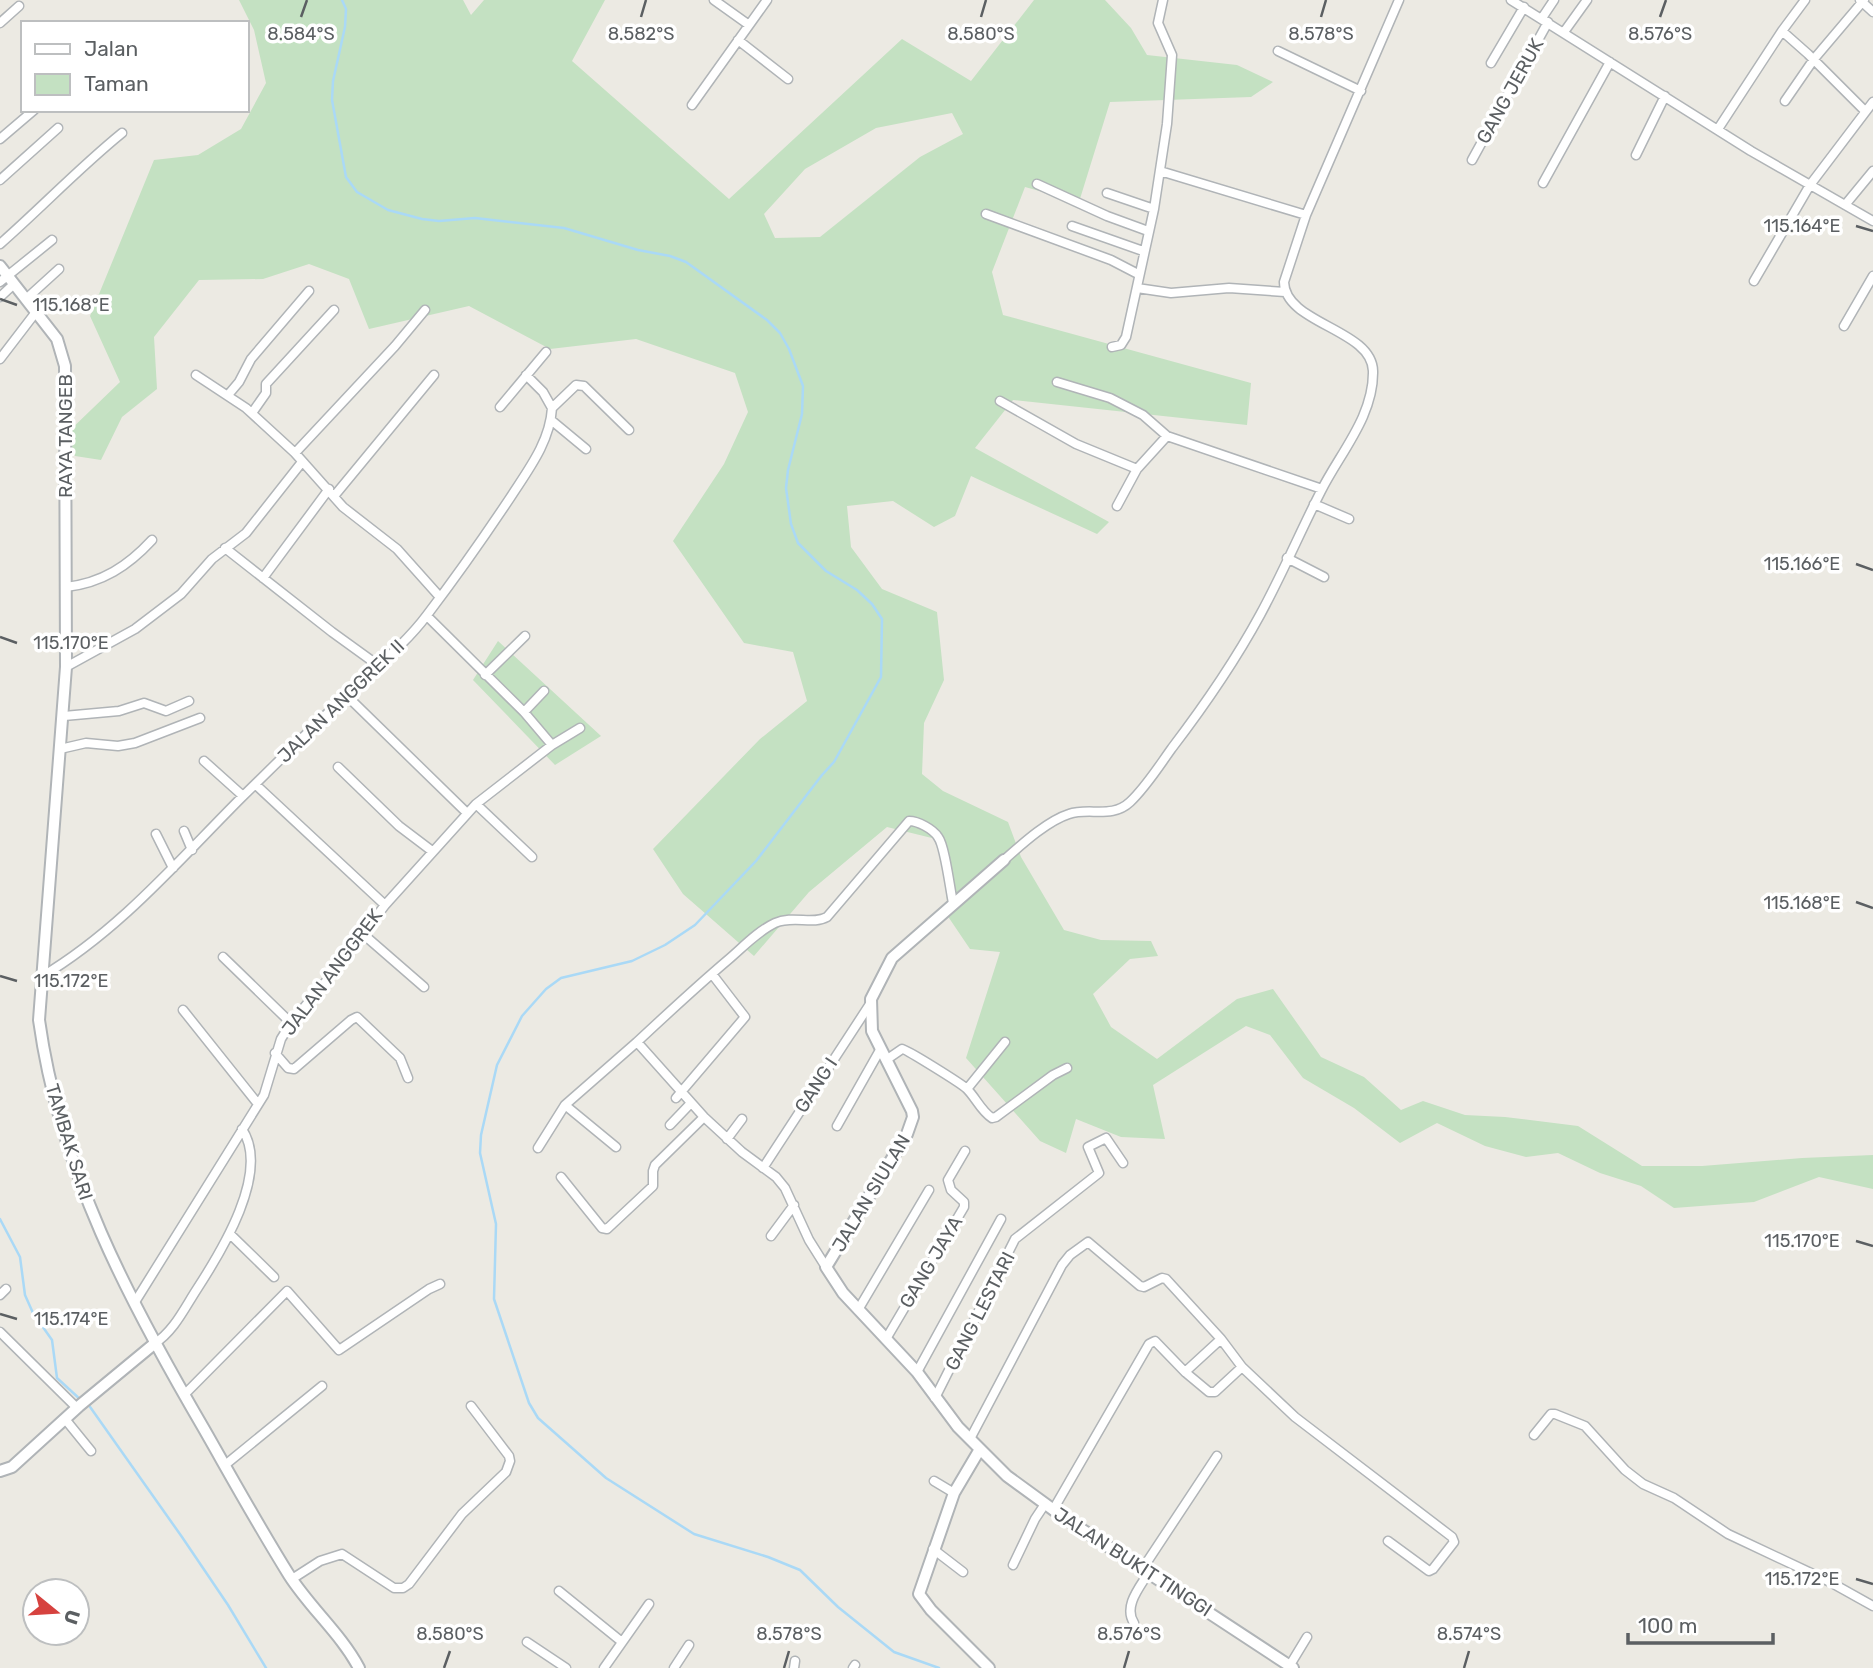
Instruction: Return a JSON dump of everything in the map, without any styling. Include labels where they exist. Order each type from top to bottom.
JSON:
[{"type":"street","points":[[714,0],[749,25]]},
{"type":"street","points":[[1112,347],[1123,342],[1137,288],[1154,209],[1167,124],[1172,55],[1158,23],[1163,0]]},
{"type":"street","points":[[870,1004],[892,958],[1021,845],[1070,813],[1111,811],[1129,804],[1222,678],[1261,614],[1314,504],[1360,422],[1372,383],[1372,360],[1368,352],[1306,313],[1285,292],[1284,279],[1306,215],[1399,0]]},
{"type":"street","points":[[1511,0],[1718,129],[1873,221]]},
{"type":"street","name":"GANG JERUK","points":[[1472,160],[1554,0]]},
{"type":"street","points":[[1564,32],[1587,0]]},
{"type":"street","points":[[1718,129],[1805,0]]},
{"type":"street","points":[[1785,101],[1814,59],[1862,1],[1873,12]]},
{"type":"street","points":[[692,105],[749,25],[762,2]]},
{"type":"street","points":[[0,23],[19,6]]},
{"type":"street","points":[[1491,63],[1524,7]]},
{"type":"street","points":[[1782,31],[1865,111]]},
{"type":"street","points":[[738,40],[788,79]]},
{"type":"street","points":[[1278,51],[1361,91]]},
{"type":"street","points":[[1543,183],[1610,62]]},
{"type":"street","points":[[1636,156],[1665,96]]},
{"type":"street","points":[[1754,281],[1810,185],[1873,102]]},
{"type":"street","points":[[0,139],[32,112]]},
{"type":"street","points":[[0,180],[58,128]]},
{"type":"street","points":[[0,244],[122,133]]},
{"type":"street","points":[[1160,171],[1306,215]]},
{"type":"street","points":[[1845,205],[1873,171]]},
{"type":"street","points":[[1037,184],[1107,216],[1149,231]]},
{"type":"street","points":[[1107,193],[1154,209]]},
{"type":"street","points":[[986,214],[1111,260],[1138,274]]},
{"type":"street","points":[[1072,226],[1143,251]]},
{"type":"street","points":[[0,298],[5,277],[52,240]]},
{"type":"street","points":[[26,299],[59,269]]},
{"type":"street","points":[[1844,326],[1873,276]]},
{"type":"street","name":"RAYA TANGEB","points":[[5,277],[57,339],[65,366],[65,543]]},
{"type":"street","points":[[1137,288],[1171,293],[1229,288],[1285,292]]},
{"type":"street","points":[[228,395],[239,382],[250,359],[309,291]]},
{"type":"street","points":[[252,413],[266,393],[266,384],[334,310]]},
{"type":"street","points":[[295,453],[388,354],[425,310]]},
{"type":"street","points":[[0,359],[36,313]]},
{"type":"street","points":[[500,407],[546,352]]},
{"type":"street","points":[[196,375],[252,413],[295,453],[343,507],[397,549],[439,596]]},
{"type":"street","points":[[262,578],[332,492],[434,375]]},
{"type":"street","points":[[526,375],[543,392],[552,408],[576,385],[584,386],[629,430]]},
{"type":"street","points":[[1057,382],[1110,397],[1143,415],[1167,436],[1322,489]]},
{"type":"street","points":[[1000,401],[1076,444],[1137,469]]},
{"type":"street","name":"JALAN ANGGREK II","points":[[41,977],[76,956],[109,929],[427,616],[528,470],[547,436],[552,408]]},
{"type":"street","points":[[551,420],[586,449]]},
{"type":"street","points":[[1116,506],[1137,469],[1167,436]]},
{"type":"street","points":[[66,667],[135,629],[181,594],[212,559],[247,533],[302,462]]},
{"type":"street","points":[[1314,504],[1349,519]]},
{"type":"street","points":[[66,587],[103,578],[129,561],[152,540]]},
{"type":"street","name":"TAMBAK SARI","points":[[65,543],[64,716],[39,1020],[55,1104],[86,1202],[154,1344],[292,1578],[342,1641],[359,1668]]},
{"type":"street","points":[[225,548],[379,666]]},
{"type":"street","points":[[1287,558],[1324,577]]},
{"type":"street","points":[[427,616],[524,712],[552,746]]},
{"type":"street","points":[[485,675],[525,636]]},
{"type":"street","points":[[524,712],[544,691]]},
{"type":"street","points":[[346,695],[467,813]]},
{"type":"street","points":[[64,716],[100,715],[144,703],[166,711],[189,702]]},
{"type":"street","points":[[60,750],[86,744],[118,746],[135,743],[200,718]]},
{"type":"street","points":[[385,905],[475,804],[580,728]]},
{"type":"street","points":[[204,761],[243,796]]},
{"type":"street","points":[[338,767],[399,826],[432,851]]},
{"type":"street","name":"JALAN ANGGREK","points":[[135,1302],[258,1104],[270,1080],[275,1053],[291,1023],[385,905],[256,785]]},
{"type":"street","points":[[475,804],[532,857]]},
{"type":"street","points":[[538,1148],[565,1105],[773,923],[789,918],[824,919],[909,821],[915,821],[933,832],[940,840],[953,903]]},
{"type":"street","points":[[184,831],[192,850]]},
{"type":"street","points":[[156,834],[173,868]]},
{"type":"street","points":[[363,934],[424,987]]},
{"type":"street","points":[[223,957],[291,1023]]},
{"type":"street","points":[[679,1095],[745,1017],[712,974]]},
{"type":"street","name":"JALAN SIULAN","points":[[870,1004],[872,1031],[912,1111],[911,1125],[826,1267],[835,1283],[917,1372],[935,1398],[980,1448]]},
{"type":"street","name":"GANG I","points":[[764,1168],[870,1004]]},
{"type":"street","points":[[183,1010],[258,1104]]},
{"type":"street","points":[[275,1053],[288,1068],[294,1069],[358,1017],[400,1058],[408,1078]]},
{"type":"street","points":[[637,1042],[679,1095],[691,1102],[727,1139],[785,1188],[809,1240],[826,1267]]},
{"type":"street","points":[[967,1089],[1005,1042]]},
{"type":"street","points":[[836,1126],[883,1055],[905,1049],[967,1089],[987,1115],[994,1118],[1053,1075],[1067,1068]]},
{"type":"street","points":[[670,1125],[691,1102]]},
{"type":"street","points":[[565,1105],[616,1147]]},
{"type":"street","points":[[561,1177],[602,1228],[607,1229],[653,1186],[655,1165],[704,1117]]},
{"type":"street","points":[[727,1139],[742,1119]]},
{"type":"street","points":[[0,1471],[12,1468],[78,1407],[170,1331],[230,1235],[242,1203],[249,1171],[250,1148],[242,1129]]},
{"type":"street","name":"GANG LESTARI","points":[[935,1398],[1015,1239],[1099,1173],[1088,1147],[1106,1138],[1123,1163]]},
{"type":"street","name":"GANG JAYA","points":[[886,1339],[964,1207],[964,1202],[951,1190],[948,1180],[965,1151]]},
{"type":"street","points":[[858,1310],[929,1190]]},
{"type":"street","points":[[771,1236],[794,1205]]},
{"type":"street","points":[[917,1372],[1001,1219]]},
{"type":"street","points":[[230,1235],[274,1277]]},
{"type":"street","points":[[970,1439],[1062,1265],[1085,1242],[1093,1244],[1140,1286],[1166,1279],[1221,1339],[1242,1367],[1294,1418],[1452,1537],[1454,1542],[1429,1571],[1388,1541]]},
{"type":"street","points":[[184,1395],[286,1291],[339,1350],[440,1284]]},
{"type":"street","points":[[0,1332],[78,1407]]},
{"type":"street","points":[[1185,1372],[1221,1339]]},
{"type":"street","points":[[1013,1565],[1035,1519],[1049,1507],[1151,1342],[1157,1343],[1185,1372],[1212,1393],[1242,1367]]},
{"type":"street","points":[[225,1465],[322,1386]]},
{"type":"street","points":[[292,1578],[320,1561],[342,1554],[394,1588],[403,1588],[409,1584],[462,1514],[506,1472],[509,1465],[509,1456],[471,1406]]},
{"type":"street","points":[[1534,1435],[1551,1415],[1555,1414],[1585,1426],[1625,1470],[1643,1483],[1674,1498],[1728,1534],[1873,1606]]},
{"type":"street","points":[[65,1419],[91,1451]]},
{"type":"street","points":[[980,1448],[954,1493],[919,1594],[931,1610],[989,1668]]},
{"type":"street","name":"JALAN BUKIT TINGGI","points":[[980,1448],[1007,1476],[1049,1507],[1292,1667]]},
{"type":"street","points":[[1134,1623],[1130,1608],[1146,1570],[1217,1456]]},
{"type":"street","points":[[933,1481],[954,1493]]},
{"type":"street","points":[[933,1549],[963,1572]]},
{"type":"street","points":[[559,1591],[622,1642]]},
{"type":"street","points":[[604,1668],[649,1604]]},
{"type":"street","points":[[1292,1667],[1307,1637]]},
{"type":"street","points":[[527,1642],[566,1668]]},
{"type":"street","points":[[674,1668],[689,1645]]},
{"type":"green space","points":[[239,0],[463,0],[471,15],[484,0],[605,0],[572,61],[729,199],[902,39],[971,81],[1034,0],[1105,0],[1131,28],[1147,55],[1237,65],[1273,82],[1251,97],[1110,102],[1079,202],[1025,187],[992,272],[1003,315],[1251,383],[1247,425],[1013,400],[975,448],[1109,522],[1097,534],[971,476],[955,516],[934,527],[893,501],[847,506],[851,547],[882,589],[937,612],[944,680],[924,723],[922,774],[943,791],[1008,822],[1021,857],[1064,930],[1101,940],[1151,941],[1158,956],[1130,959],[1093,994],[1111,1027],[1157,1059],[1237,999],[1273,989],[1321,1057],[1364,1077],[1401,1110],[1423,1101],[1465,1115],[1578,1126],[1642,1166],[1702,1166],[1873,1155],[1873,1189],[1819,1177],[1754,1202],[1674,1208],[1641,1186],[1600,1173],[1558,1153],[1526,1157],[1485,1146],[1437,1123],[1400,1143],[1354,1108],[1303,1078],[1270,1035],[1246,1026],[1153,1085],[1165,1139],[1121,1137],[1076,1119],[1066,1153],[1040,1141],[966,1058],[1000,952],[970,949],[949,918],[940,840],[887,827],[809,892],[754,956],[683,894],[653,849],[760,739],[807,701],[793,652],[744,643],[673,541],[724,464],[748,412],[735,373],[636,339],[550,349],[469,306],[369,329],[349,279],[309,264],[263,279],[199,280],[154,337],[157,389],[122,417],[101,460],[75,456],[65,435],[120,382],[90,316],[154,160],[198,155],[241,129],[266,83],[254,30]],"holes":[[[952,113],[963,134],[920,157],[820,237],[775,238],[764,214],[805,169],[876,128]]]},
{"type":"green space","points":[[498,641],[601,736],[555,765],[473,680]]},
{"type":"waterway","points":[[342,0],[346,9],[345,27],[333,81],[332,100],[346,177],[357,192],[388,210],[422,219],[439,221],[475,218],[564,228],[686,262],[767,320],[780,333],[803,386],[802,414],[786,488],[791,524],[798,543],[826,571],[857,590],[872,604],[882,619],[881,677],[834,762],[756,861],[695,925],[665,945],[632,961],[561,978],[546,989],[522,1016],[497,1065],[481,1135],[480,1153],[496,1224],[494,1299],[529,1403],[538,1418],[606,1478],[694,1534],[800,1570],[838,1607],[894,1652],[939,1668]]},
{"type":"waterway","points":[[0,1219],[20,1257],[25,1295],[33,1313],[52,1340],[57,1378],[82,1401]]},
{"type":"waterway","points":[[88,1404],[228,1605],[266,1668]]}]
